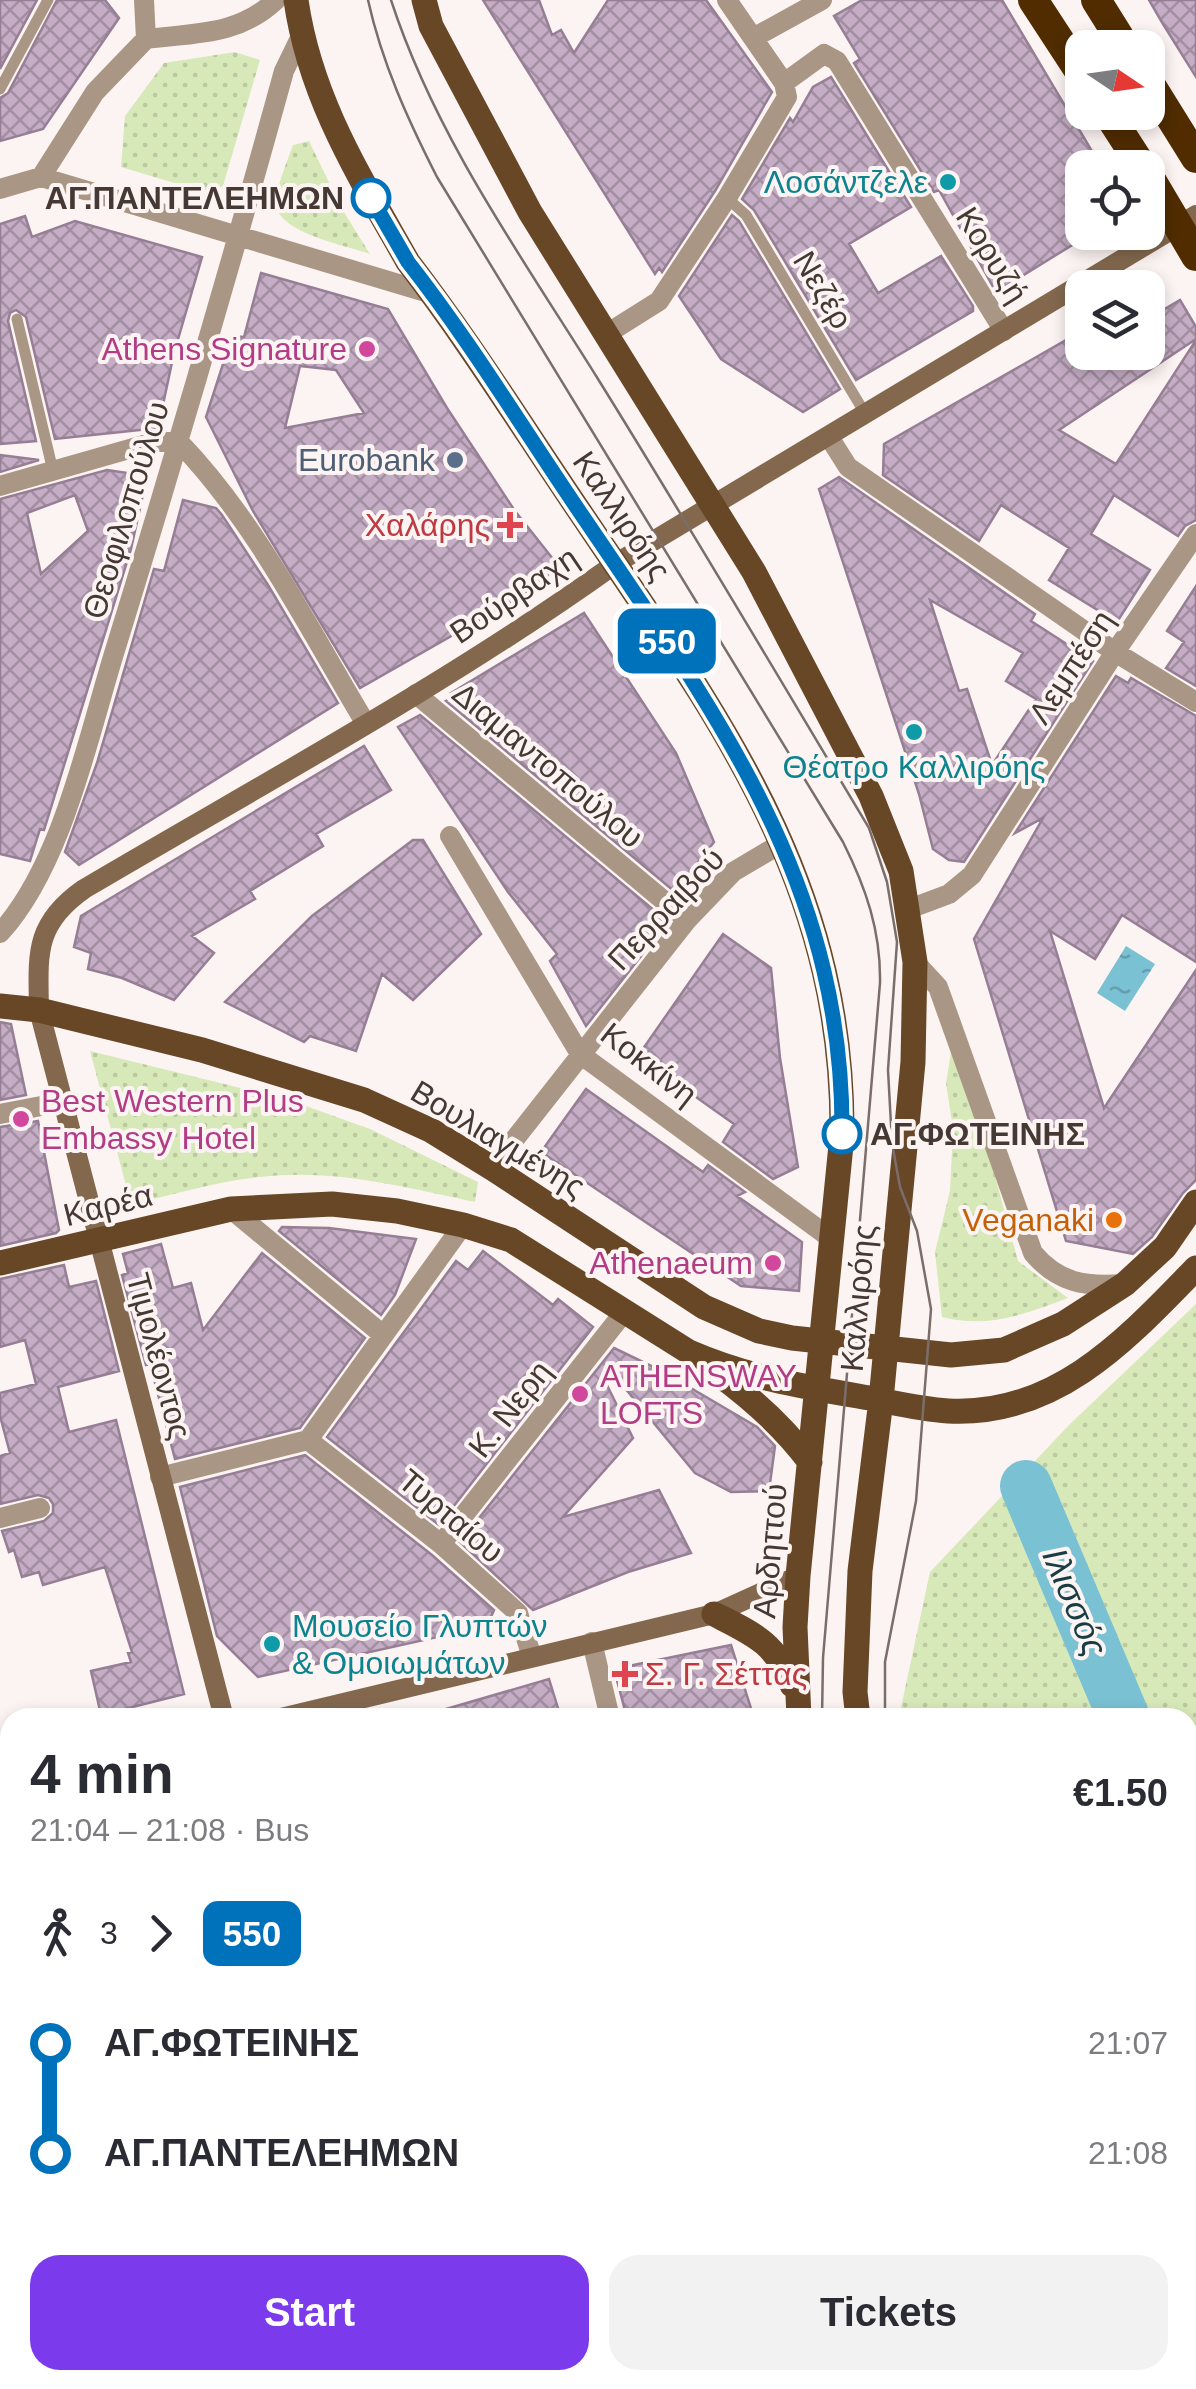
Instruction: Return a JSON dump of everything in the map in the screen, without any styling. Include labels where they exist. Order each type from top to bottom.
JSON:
[{"type":"highway","points":[[1033,0],[1065,49]]},
{"type":"highway","points":[[1096,0],[1115,30]]},
{"type":"highway","points":[[1165,108],[1196,158]]},
{"type":"highway","points":[[1165,195],[1186,220],[1196,256]]},
{"type":"main road","name":"Καλλιρόης","points":[[296,0],[314,83],[408,262],[704,695],[753,782],[809,912],[829,988],[842,1065],[842,1135],[818,1389]]},
{"type":"main road","name":"Καλλιρόης","points":[[424,0],[432,26],[530,212],[754,572],[872,796],[901,871],[915,962],[914,1062],[881,1400]]},
{"type":"main road","name":"Βουλιαγμένης","points":[[0,1006],[39,1010],[202,1050],[364,1100],[432,1131],[704,1307],[759,1331],[822,1343],[964,1356],[1004,1350],[1063,1324],[1126,1284],[1164,1247],[1196,1202]]},
{"type":"main road","name":"Καρέα","points":[[0,1263],[231,1209],[332,1204],[396,1211],[463,1225]]},
{"type":"main road","points":[[463,1225],[529,1249],[689,1352],[750,1397],[788,1433],[810,1462]]},
{"type":"main road","points":[[689,1352],[755,1376],[818,1389],[946,1411],[980,1411],[1058,1388],[1128,1337],[1196,1268]]},
{"type":"main road","name":"Αρδηττού","points":[[798,1706],[794,1627],[818,1389]]},
{"type":"main road","points":[[857,1708],[860,1571],[881,1400]]},
{"type":"main road","points":[[714,1614],[764,1639],[782,1660],[798,1706]]},
{"type":"street","points":[[144,0],[146,40]]},
{"type":"street","points":[[41,176],[95,92],[146,40],[236,28],[276,0]]},
{"type":"street","points":[[605,335],[659,300],[727,198],[787,96],[784,83],[727,0]]},
{"type":"street","points":[[752,38],[822,0]]},
{"type":"street","name":"Θεοφιλοπούλου","points":[[4,922],[36,884],[62,819],[179,442],[284,71],[301,36]]},
{"type":"street","name":"Κορυζή","points":[[784,83],[824,54],[837,61],[1004,331]]},
{"type":"street","points":[[0,189],[41,176],[432,294]]},
{"type":"street","name":"Βούρβαχη","points":[[39,1010],[41,949],[49,921],[84,889],[416,694],[550,610],[614,564],[1186,220]]},
{"type":"street","points":[[829,437],[848,467],[1116,652],[1196,702]]},
{"type":"street","points":[[0,486],[154,442],[179,442],[214,478],[249,529],[366,724]]},
{"type":"street","name":"Λεμπέση","points":[[909,908],[949,894],[972,875],[1196,534]]},
{"type":"street","name":"Διαμαντοπούλου","points":[[416,694],[687,920]]},
{"type":"street","name":"Κοκκίνη","points":[[450,836],[580,1054],[833,1240]]},
{"type":"street","name":"Περραιβού","points":[[492,1168],[687,920],[733,872],[782,843]]},
{"type":"street","name":"Καλλιρόης","points":[[915,962],[938,988],[1033,1253],[1046,1268],[1077,1284],[1126,1284]]},
{"type":"street","name":"Τιμολέοντος","points":[[39,1010],[221,1708]]},
{"type":"street","points":[[0,1114],[62,1102]]},
{"type":"street","points":[[231,1209],[382,1334]]},
{"type":"street","points":[[160,1477],[308,1440],[463,1225]]},
{"type":"street","name":"Κ. Νερη","points":[[441,1544],[625,1311]]},
{"type":"street","name":"Τυρταίου","points":[[308,1440],[441,1544],[518,1613],[532,1657]]},
{"type":"street","points":[[0,1518],[40,1508]]},
{"type":"street","points":[[325,1708],[714,1614],[798,1576]]},
{"type":"street","points":[[592,1642],[608,1708]]},
{"type":"lane","points":[[0,89],[48,0]]},
{"type":"lane","name":"Νεζέρ","points":[[727,198],[746,215],[866,415]]},
{"type":"lane","points":[[16,319],[53,471]]},
{"type":"green space","points":[[235,52],[260,60],[223,186],[211,194],[121,167],[125,116],[164,63]]},
{"type":"green space","points":[[309,141],[342,209],[370,254],[311,235],[285,220],[277,210],[277,191],[293,145]]},
{"type":"green space","points":[[952,1046],[960,1047],[1018,1261],[1068,1298],[991,1320],[942,1317],[935,1252],[950,1191],[953,1129],[946,1083]]},
{"type":"green space","points":[[90,1051],[289,1100],[370,1129],[478,1182],[475,1202],[368,1180],[287,1175],[228,1182],[131,1204]]},
{"type":"green space","points":[[1196,1304],[1196,1708],[901,1708],[930,1572],[1069,1425]]},
{"type":"water","points":[[1126,946],[1155,964],[1125,1011],[1097,993]]},
{"type":"building","points":[[0,0],[37,0],[0,69]]},
{"type":"building","points":[[57,0],[105,0],[119,18],[43,129],[0,141],[0,98],[8,93]]},
{"type":"building","points":[[483,0],[539,0],[552,35],[561,30],[574,53],[608,0],[706,0],[772,92],[662,272],[659,268],[655,274]]},
{"type":"building","points":[[862,0],[1002,0],[1065,106],[1065,130],[1079,130],[1091,150],[1065,150],[1065,249],[996,292],[939,190],[934,192],[854,63],[860,59],[834,16]]},
{"type":"building","points":[[1149,0],[1196,0],[1196,77],[1163,24]]},
{"type":"building","points":[[831,77],[911,207],[849,244],[878,293],[941,256],[973,306],[973,311],[856,380],[754,210],[742,199],[790,118],[793,122],[813,87]]},
{"type":"building","points":[[732,215],[840,389],[803,412],[721,359],[679,296]]},
{"type":"building","points":[[25,216],[32,237],[75,221],[202,257],[174,353],[158,428],[55,439],[26,317],[16,310],[10,313],[8,321],[36,441],[0,444],[0,224]]},
{"type":"building","points":[[261,273],[388,309],[447,408],[515,511],[553,559],[546,582],[360,688],[253,511],[206,417],[232,336],[244,337]],"holes":[[[300,366],[336,370],[364,413],[285,428]]]},
{"type":"building","points":[[1180,300],[1196,327],[1196,339],[1165,360],[1165,309]]},
{"type":"building","points":[[1196,340],[1196,520],[1178,536],[1114,495],[1091,534],[1150,570],[1117,622],[1049,580],[1069,548],[1001,505],[979,541],[883,475],[884,444],[1065,341],[1065,370],[1149,370],[1059,430],[1116,464]]},
{"type":"building","points":[[0,455],[39,460],[0,472]]},
{"type":"building","points":[[107,470],[134,474],[131,487],[144,490],[131,549],[44,830],[40,829],[30,861],[0,854],[0,499]],"holes":[[[75,495],[88,531],[41,574],[27,513]]]},
{"type":"building","points":[[839,477],[1035,614],[1031,621],[1093,661],[964,862],[949,860],[933,849],[919,794],[819,489]],"holes":[[[930,600],[1023,653],[1006,681],[1036,699],[992,765],[967,689],[959,691]]]},
{"type":"building","points":[[183,500],[216,508],[222,515],[338,703],[79,865],[65,852],[97,763],[154,569],[164,571]]},
{"type":"building","points":[[1196,586],[1196,686],[1166,668],[1184,642],[1167,631]]},
{"type":"building","points":[[584,613],[676,753],[714,842],[675,892],[446,701],[455,696],[451,693]]},
{"type":"building","points":[[1116,676],[1128,683],[1131,678],[1196,716],[1196,962],[1122,915],[1095,959],[1050,931],[1104,1108],[1196,970],[1196,1180],[1152,1237],[1133,1254],[1066,1241],[974,939],[1043,818],[1015,833]]},
{"type":"building","points":[[420,715],[668,922],[586,1026],[550,961],[557,954],[508,892],[398,727]]},
{"type":"building","points":[[364,746],[391,790],[316,834],[323,846],[250,891],[255,899],[192,936],[214,953],[174,1000],[122,978],[88,969],[91,953],[74,947],[81,916]]},
{"type":"building","points":[[413,840],[423,840],[481,934],[413,1000],[382,974],[356,1051],[310,1036],[304,1042],[225,1002],[312,916]]},
{"type":"building","points":[[723,934],[771,968],[780,1058],[798,1167],[773,1179],[723,1142],[734,1124],[638,1056]]},
{"type":"building","points":[[0,1022],[11,1024],[26,1095],[0,1100]]},
{"type":"building","points":[[586,1089],[703,1172],[708,1165],[745,1192],[737,1196],[802,1242],[799,1291],[741,1286],[541,1152]]},
{"type":"building","points":[[38,1121],[59,1230],[0,1246],[0,1127]]},
{"type":"building","points":[[282,1227],[329,1228],[416,1239],[395,1295],[381,1315],[279,1231]]},
{"type":"building","points":[[161,1244],[173,1288],[191,1283],[203,1330],[262,1253],[365,1338],[300,1428],[175,1459],[122,1275],[128,1273],[123,1254]]},
{"type":"building","points":[[483,1251],[553,1305],[558,1299],[593,1327],[439,1525],[327,1437],[456,1261],[468,1270]]},
{"type":"building","points":[[64,1265],[69,1287],[96,1281],[119,1371],[58,1387],[69,1432],[116,1420],[184,1694],[129,1708],[99,1708],[91,1671],[131,1662],[128,1653],[132,1652],[105,1567],[43,1585],[39,1572],[22,1577],[14,1550],[9,1552],[2,1531],[44,1521],[53,1513],[53,1504],[49,1498],[38,1495],[0,1504],[0,1456],[10,1453],[0,1416],[0,1393],[36,1384],[25,1340],[0,1347],[0,1279]]},
{"type":"building","points":[[614,1348],[662,1371],[757,1427],[775,1446],[769,1491],[731,1492],[695,1473],[610,1370],[602,1375],[633,1438],[563,1517],[659,1490],[691,1553],[628,1572],[533,1610],[460,1542]]},
{"type":"building","points":[[305,1455],[432,1555],[494,1610],[487,1626],[258,1677],[217,1636],[180,1487]]},
{"type":"building","points":[[731,1645],[751,1708],[624,1708],[614,1669]]},
{"type":"building","points":[[549,1679],[558,1708],[450,1708]]},
{"type":"waterway","name":"Ιλισσός","points":[[1026,1486],[1120,1708]]},
{"type":"tram line","points":[[368,0],[397,91],[437,177],[843,842],[870,910],[878,946],[880,983],[823,1658],[822,1708]]},
{"type":"tram line","points":[[391,0],[410,51],[456,148],[869,828],[887,882],[897,942],[888,1070],[892,1143],[900,1187],[917,1231],[931,1309],[916,1501],[885,1662],[885,1708]]},
{"type":"bus line","name":"550","points":[[371,198],[408,262],[704,695],[753,782],[809,912],[829,988],[842,1065],[842,1134]]},
{"type":"place","name":"Λοσάντζελε","points":[[948,182]]},
{"type":"place","name":"ΑΓ.ΠΑΝΤΕΛΕΗΜΩΝ","points":[[371,198]]},
{"type":"place","name":"Athens Signature","points":[[367,349]]},
{"type":"place","name":"Eurobank","points":[[455,460]]},
{"type":"place","name":"Χαλάρης","points":[[510,525]]},
{"type":"place","name":"Θέατρο Καλλιρόης","points":[[914,732]]},
{"type":"place","name":"Best Western Plus Embassy Hotel","points":[[21,1119]]},
{"type":"place","name":"ΑΓ.ΦΩΤΕΙΝΗΣ","points":[[842,1134]]},
{"type":"place","name":"Veganaki","points":[[1114,1220]]},
{"type":"place","name":"Athenaeum","points":[[773,1263]]},
{"type":"place","name":"ATHENSWAY LOFTS","points":[[580,1394]]},
{"type":"place","name":"Μουσείο Γλυπτών & Ομοιωμάτων","points":[[272,1644]]},
{"type":"place","name":"Σ. Γ. Σέττας","points":[[625,1674]]}]
